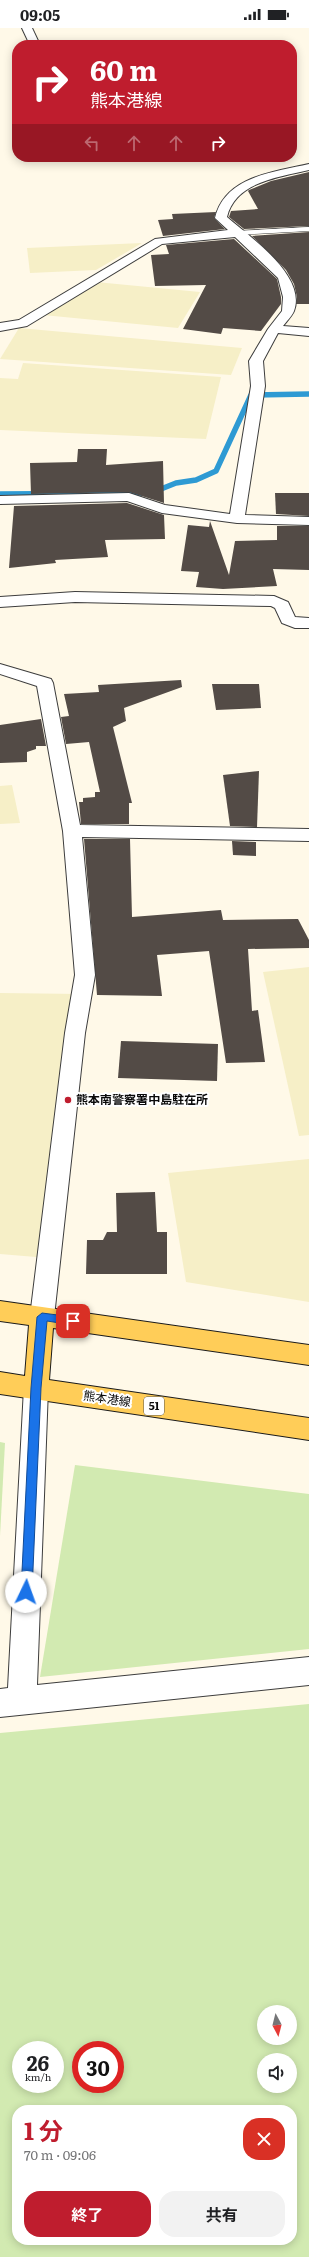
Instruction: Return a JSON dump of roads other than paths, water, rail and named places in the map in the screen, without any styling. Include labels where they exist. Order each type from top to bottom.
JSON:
[{"type":"main road","points":[[0,1311],[309,1355]]},
{"type":"main road","points":[[36,1388],[42,1317]]},
{"type":"main road","name":"熊本港線","points":[[0,1383],[309,1429]]},
{"type":"street","points":[[28,28],[34,40]]},
{"type":"street","points":[[237,519],[258,386],[256,361],[274,330],[288,312],[289,297],[284,277],[262,254],[236,233],[221,218],[226,204],[241,189],[258,181],[309,167]]},
{"type":"street","points":[[0,327],[23,323],[159,241],[236,233]]},
{"type":"street","points":[[274,330],[309,332]]},
{"type":"street","points":[[0,500],[129,497],[162,509],[237,519],[309,521]]},
{"type":"street","points":[[0,602],[75,597],[274,601],[282,605],[288,620],[295,623],[309,623]]},
{"type":"street","points":[[0,669],[45,683],[72,831],[85,975],[75,1033],[42,1317]]},
{"type":"street","points":[[72,831],[309,835]]},
{"type":"street","points":[[36,1388],[11,1702],[309,1671]]},
{"type":"lane","points":[[236,233],[309,229]]},
{"type":"waterway","points":[[0,494],[151,493],[176,483],[196,480],[216,471],[251,395],[309,394]]},
{"type":"place","name":"熊本南警察署中島駐在所","points":[[68,1100]]}]
